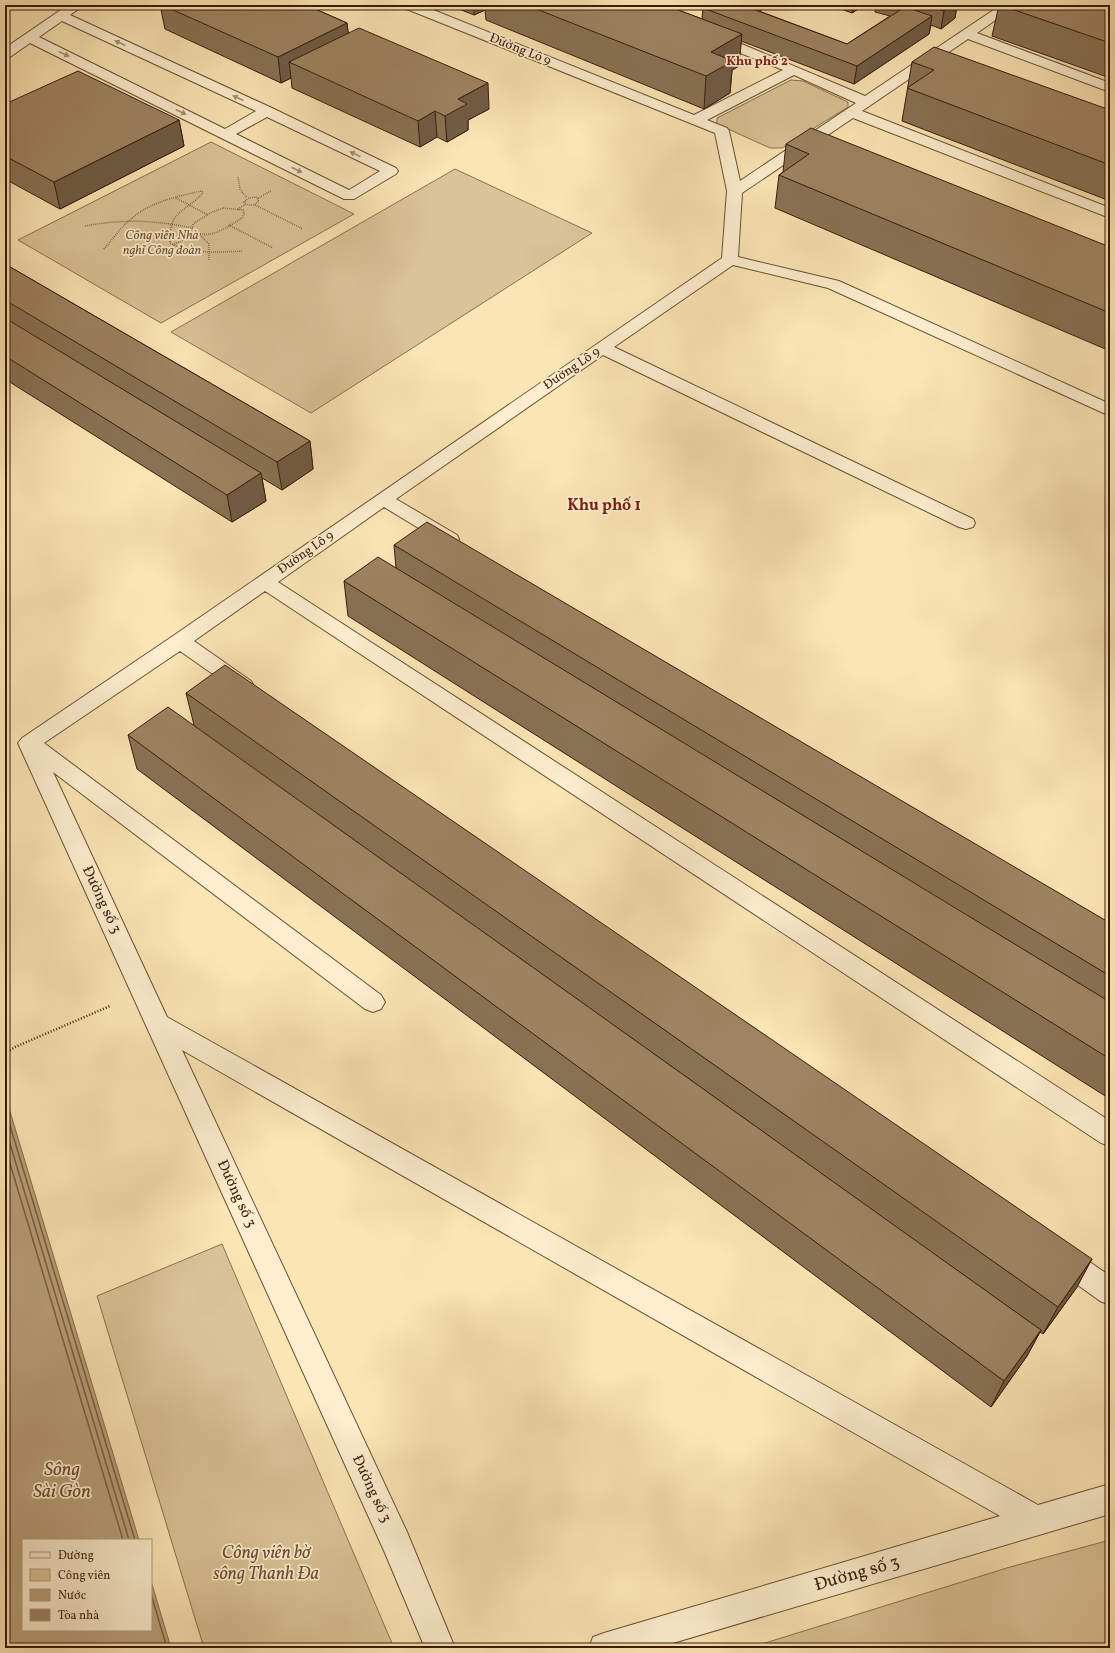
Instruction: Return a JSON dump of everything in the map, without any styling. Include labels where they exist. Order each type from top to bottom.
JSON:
[{"type":"street","points":[[5,54],[77,5]]},
{"type":"street","name":"Đường Lô 9","points":[[29,743],[180,641],[382,499],[730,260],[735,191],[722,131],[409,5]]},
{"type":"street","points":[[735,191],[1010,5]]},
{"type":"street","points":[[29,37],[348,196],[390,171],[267,111],[61,16]]},
{"type":"street","points":[[703,33],[794,70],[866,102]]},
{"type":"street","points":[[967,34],[1110,88]]},
{"type":"street","points":[[923,63],[938,69]]},
{"type":"street","points":[[695,120],[794,70]]},
{"type":"street","points":[[226,134],[267,111]]},
{"type":"street","points":[[851,112],[1110,213]]},
{"type":"street","points":[[808,142],[822,148]]},
{"type":"street","points":[[730,260],[833,284],[1110,411]]},
{"type":"street","points":[[602,348],[966,523]]},
{"type":"street","points":[[382,499],[465,548]]},
{"type":"street","points":[[265,582],[1110,1135]]},
{"type":"street","points":[[180,641],[258,696]]},
{"type":"street","points":[[29,743],[373,1002]]},
{"type":"street","name":"Đường số 3","points":[[29,743],[396,1543],[440,1648]]},
{"type":"street","points":[[158,1024],[1037,1521]]},
{"type":"street","points":[[1044,1246],[1110,1292]]},
{"type":"street","name":"Đường số 3","points":[[604,1648],[1110,1500]]},
{"type":"path","points":[[238,177],[237,184],[241,192],[247,198],[258,198],[260,201],[255,205]]},
{"type":"path","points":[[104,249],[129,221],[140,212],[176,198],[202,192],[203,193],[190,205],[172,217],[168,231],[170,243],[177,247],[209,252],[243,252]]},
{"type":"path","points":[[176,198],[209,215]]},
{"type":"path","points":[[246,204],[244,201],[247,198]]},
{"type":"path","points":[[238,209],[246,204],[255,205],[303,229]]},
{"type":"path","points":[[192,228],[198,221],[225,207],[243,210],[244,214],[229,225],[211,234],[200,235]]},
{"type":"path","points":[[85,226],[129,221],[171,223],[192,228],[209,244],[209,260]]},
{"type":"path","points":[[229,225],[273,248]]},
{"type":"path","points":[[173,245],[196,233]]},
{"type":"path","points":[[5,1054],[14,1047],[143,992]]},
{"type":"green space","points":[[791,80],[803,81],[848,102],[848,107],[782,148],[770,148],[717,124],[717,118]]},
{"type":"green space","name":"Công viên Nhà nghỉ Công đoàn","points":[[211,142],[354,214],[161,323],[18,240]]},
{"type":"green space","points":[[455,169],[592,233],[311,413],[171,332]]},
{"type":"green space","name":"Công viên bờ sông Thanh Đa","points":[[222,1244],[394,1648],[204,1648],[97,1296]]},
{"type":"green space","points":[[1110,1540],[1110,1648],[749,1648],[1010,1567]]},
{"type":"water","name":"Sông Sài Gòn","points":[[5,1095],[139,1539],[22,1539],[22,1631],[152,1631],[152,1584],[171,1648],[5,1648]]},
{"type":"building","points":[[162,5],[306,5],[347,23],[278,57]]},
{"type":"building","points":[[526,5],[665,5],[742,34],[711,52],[733,61],[706,76]]},
{"type":"building","points":[[709,5],[742,5],[847,44],[905,7],[932,16],[857,66],[703,8]]},
{"type":"building","points":[[925,5],[952,5],[944,11]]},
{"type":"building","points":[[1000,5],[1110,5],[1110,43]]},
{"type":"building","points":[[359,28],[488,83],[458,99],[467,104],[445,116],[435,111],[418,121],[289,62]]},
{"type":"building","points":[[934,47],[1110,110],[1110,165],[907,88],[934,70],[912,62]]},
{"type":"building","points":[[78,71],[179,120],[54,182],[5,156],[5,104]]},
{"type":"building","points":[[811,128],[1110,247],[1110,313],[779,175],[809,154],[786,144]]},
{"type":"building","points":[[5,264],[310,441],[277,462],[5,300]]},
{"type":"building","points":[[5,318],[261,473],[227,495],[5,356]]},
{"type":"building","points":[[427,522],[1110,923],[1110,976],[394,545]]},
{"type":"building","points":[[378,557],[1110,1002],[1110,1059],[344,581]]},
{"type":"building","points":[[225,665],[1092,1259],[1058,1307],[186,693]]},
{"type":"building","points":[[168,707],[1041,1330],[1004,1381],[128,735]]},
{"type":"district","name":"Khu phố 2","points":[[757,62]]},
{"type":"district","name":"Khu phố 1","points":[[604,506]]}]
